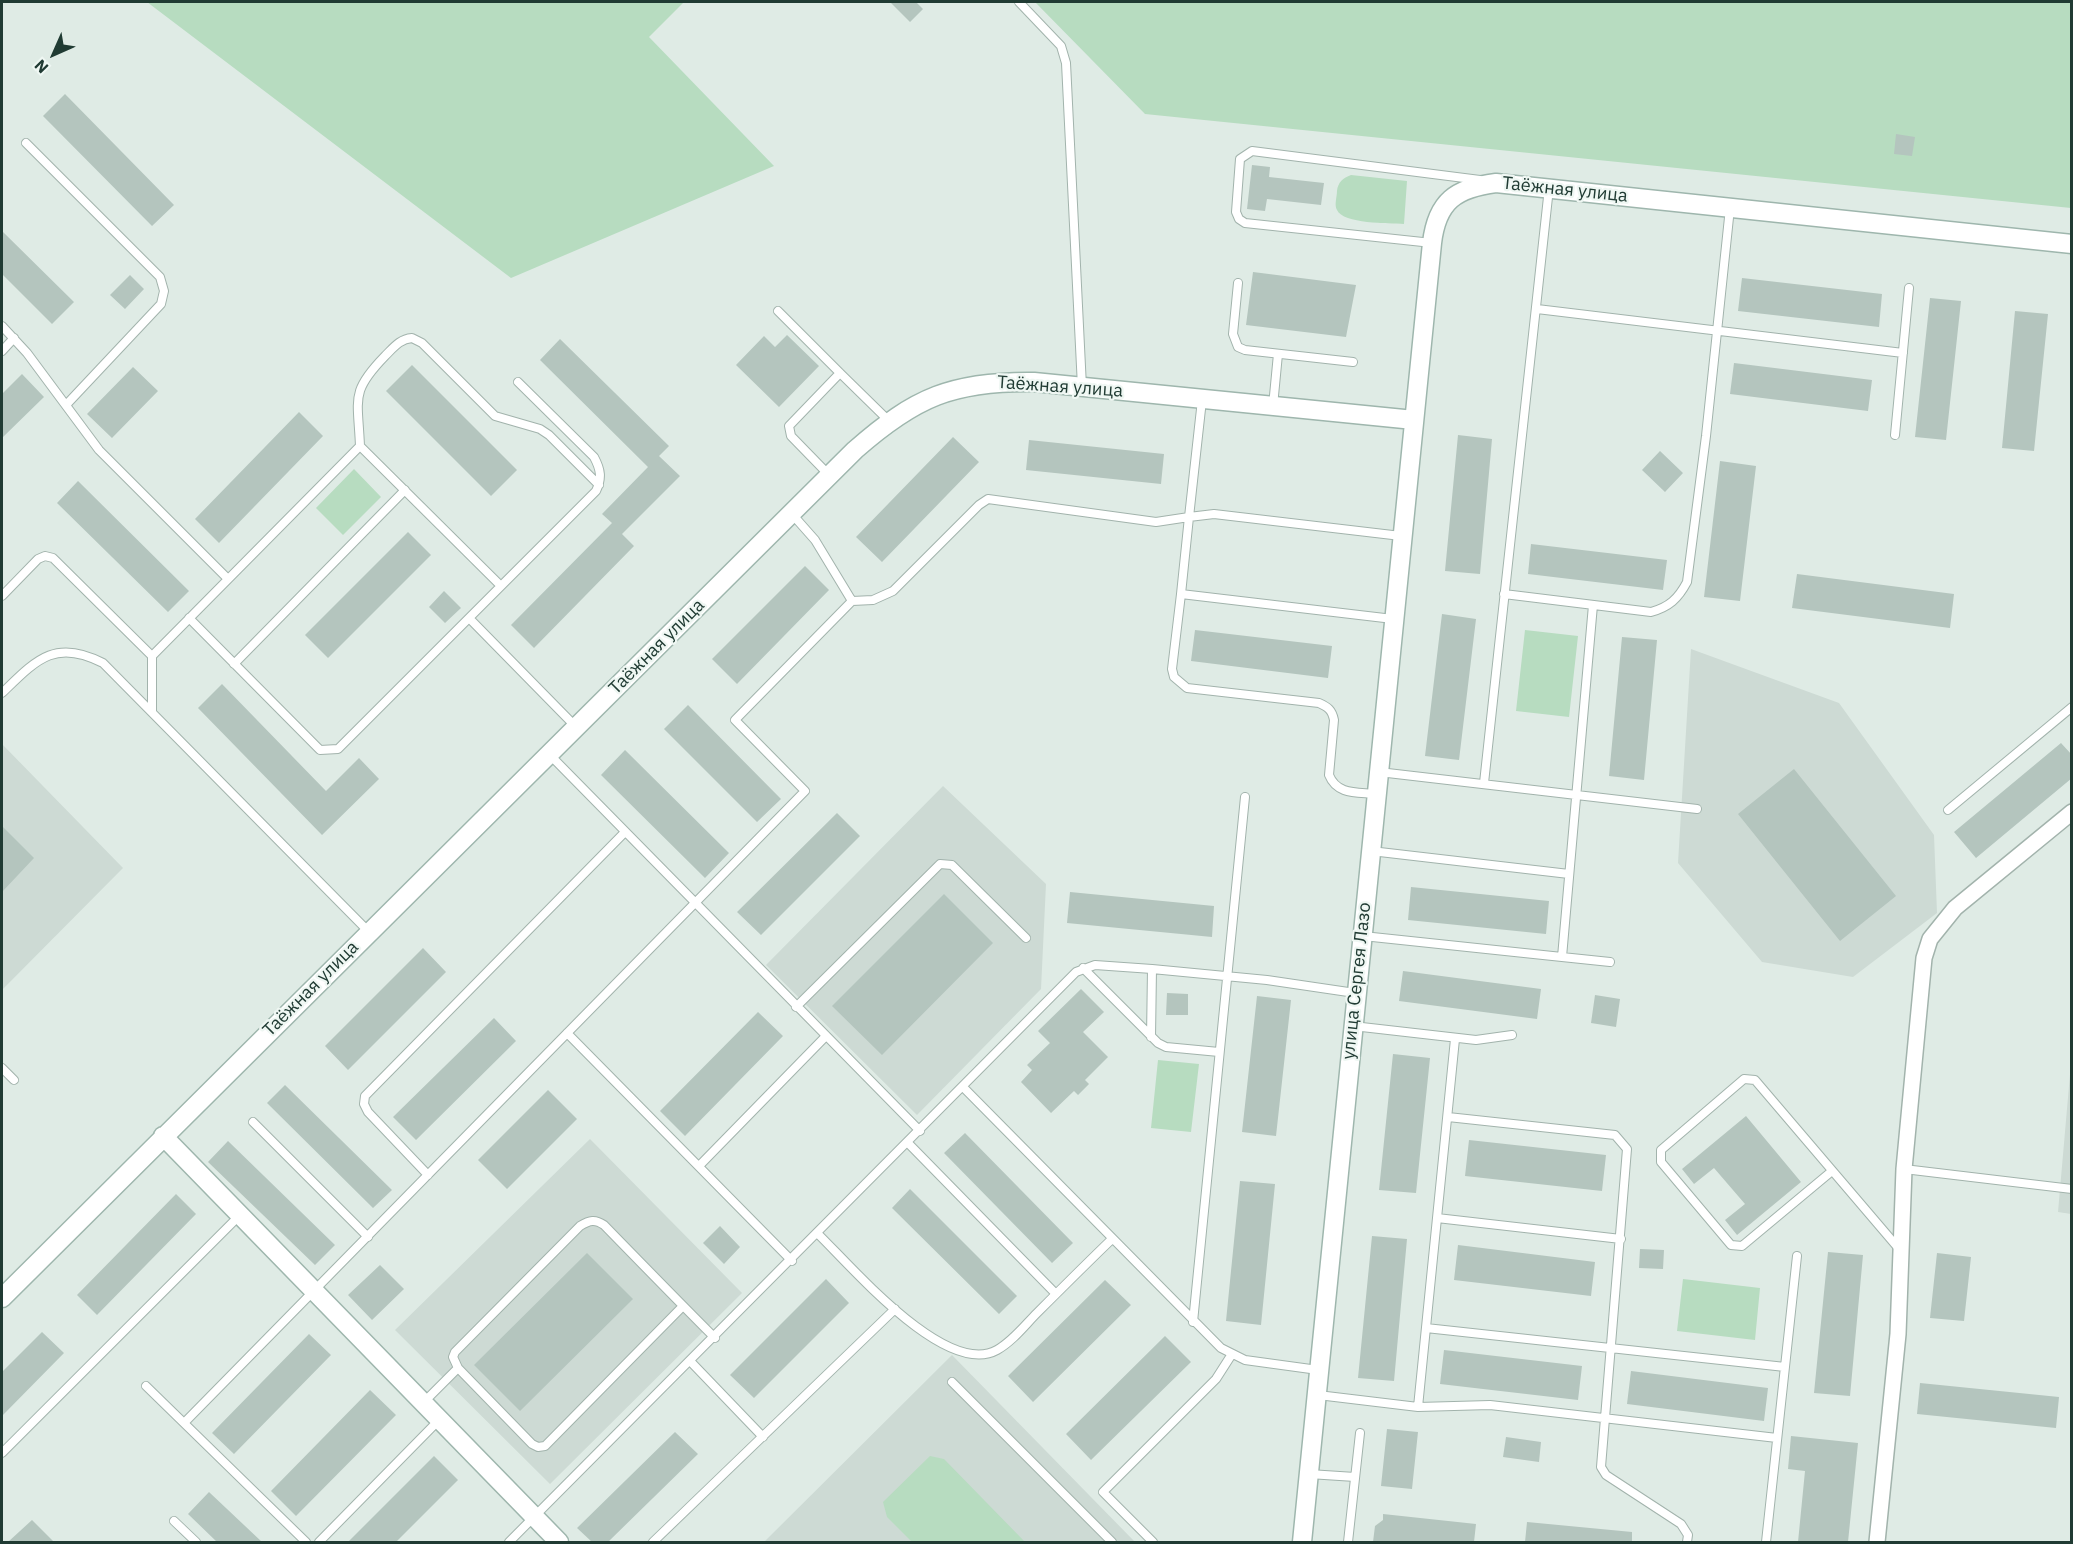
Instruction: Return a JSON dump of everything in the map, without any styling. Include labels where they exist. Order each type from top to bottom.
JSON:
[{"type":"street","name":"Таёжная улица","points":[[2,1298],[830,475],[889,421],[932,396],[958,387],[994,381],[1202,398],[1414,420],[1432,243],[1439,213],[1455,195],[1477,185],[1496,183],[1549,188],[2072,244]]},
{"type":"street","name":"улица Сергея Лазо","points":[[1302,1542],[1414,420]]},
{"type":"street","points":[[1877,1542],[1898,1334],[1904,1169],[1919,988],[1930,939],[1955,908],[2072,812]]},
{"type":"street","points":[[164,1136],[559,1542]]},
{"type":"lane","points":[[1019,2],[1061,46],[1066,63],[1082,387]]},
{"type":"lane","points":[[26,142],[160,277],[164,291],[161,304],[66,405]]},
{"type":"lane","points":[[1432,243],[1245,224],[1236,212],[1240,159],[1252,151],[1496,183]]},
{"type":"lane","points":[[1484,783],[1549,188]]},
{"type":"lane","points":[[1504,594],[1651,612],[1666,608],[1680,596],[1687,582],[1718,329],[1730,207]]},
{"type":"lane","points":[[1238,283],[1234,341],[1245,350],[1353,362]]},
{"type":"lane","points":[[1895,435],[1909,288]]},
{"type":"lane","points":[[1537,309],[1903,353]]},
{"type":"lane","points":[[778,311],[889,421]]},
{"type":"lane","points":[[2,326],[14,338],[99,450],[228,579]]},
{"type":"lane","points":[[2,351],[14,338]]},
{"type":"lane","points":[[501,586],[360,446],[358,398],[360,386],[366,376],[399,342],[412,338],[422,343],[495,416],[540,429],[549,435],[599,485]]},
{"type":"lane","points":[[1273,406],[1278,354]]},
{"type":"lane","points":[[830,475],[791,436],[789,426],[840,373]]},
{"type":"lane","points":[[189,618],[320,750],[338,749],[596,491],[599,485],[601,469],[594,457],[518,382]]},
{"type":"lane","points":[[1202,398],[1172,669],[1179,683],[1187,688],[1319,703],[1327,706],[1333,713],[1334,720],[1329,775],[1332,783],[1345,791],[1375,794]]},
{"type":"lane","points":[[152,656],[360,446]]},
{"type":"lane","points":[[234,664],[405,490]]},
{"type":"lane","points":[[184,1424],[805,791],[735,720],[852,601],[873,600],[893,591],[978,505],[988,499],[1156,522],[1214,514],[1401,536]]},
{"type":"lane","points":[[791,513],[815,540],[852,601]]},
{"type":"lane","points":[[2,596],[38,559],[45,556],[54,558],[152,656],[153,711]]},
{"type":"lane","points":[[1181,594],[1393,619]]},
{"type":"lane","points":[[1562,957],[1593,605]]},
{"type":"lane","points":[[469,618],[576,727]]},
{"type":"lane","points":[[2,693],[36,662],[51,655],[78,651],[103,663],[153,711],[369,932]]},
{"type":"lane","points":[[1948,810],[2072,707]]},
{"type":"lane","points":[[549,754],[693,903],[920,1131]]},
{"type":"lane","points":[[1378,771],[1578,793],[1697,809]]},
{"type":"lane","points":[[1192,1322],[1245,797]]},
{"type":"lane","points":[[428,1175],[368,1112],[365,1096],[625,832]]},
{"type":"lane","points":[[1370,851],[1569,874]]},
{"type":"lane","points":[[796,1006],[940,864],[952,865],[1026,938]]},
{"type":"lane","points":[[1361,936],[1610,962]]},
{"type":"lane","points":[[509,1542],[692,1362],[1083,968],[1095,965],[1227,975],[1356,993]]},
{"type":"lane","points":[[1083,968],[1151,1037],[1166,1047],[1219,1052]]},
{"type":"lane","points":[[1151,1037],[1152,969]]},
{"type":"lane","points":[[1352,1026],[1455,1039],[1476,1040],[1512,1035]]},
{"type":"lane","points":[[567,1033],[792,1261]]},
{"type":"lane","points":[[699,1166],[826,1036]]},
{"type":"lane","points":[[1418,1407],[1455,1039]]},
{"type":"lane","points":[[2,1068],[14,1080]]},
{"type":"lane","points":[[1832,1171],[1742,1246],[1731,1245],[1661,1162],[1660,1150],[1744,1079],[1755,1080],[1900,1250]]},
{"type":"lane","points":[[963,1087],[1192,1322],[1232,1354],[1254,1362],[1318,1370]]},
{"type":"lane","points":[[1448,1118],[1616,1135],[1627,1149],[1612,1346],[1600,1453],[1601,1467],[1606,1475],[1681,1524],[1688,1535],[1687,1542]]},
{"type":"lane","points":[[253,1122],[368,1237]]},
{"type":"lane","points":[[908,1143],[1056,1294]]},
{"type":"lane","points":[[1904,1169],[2072,1189]]},
{"type":"lane","points":[[2,1453],[240,1215]]},
{"type":"lane","points":[[1437,1218],[1621,1239]]},
{"type":"lane","points":[[683,1306],[545,1446],[538,1447],[532,1443],[458,1368],[453,1357],[454,1352],[580,1226],[590,1220],[604,1225],[715,1338]]},
{"type":"lane","points":[[818,1234],[895,1309],[924,1332],[957,1349],[982,1355],[1006,1344],[1112,1239]]},
{"type":"lane","points":[[1766,1542],[1797,1256]]},
{"type":"lane","points":[[653,1542],[895,1309]]},
{"type":"lane","points":[[1426,1328],[1785,1366]]},
{"type":"lane","points":[[1153,1542],[1103,1492],[1216,1379],[1232,1354]]},
{"type":"lane","points":[[692,1362],[764,1437]]},
{"type":"lane","points":[[423,1403],[458,1368]]},
{"type":"lane","points":[[952,1382],[1112,1542]]},
{"type":"lane","points":[[146,1386],[306,1542]]},
{"type":"lane","points":[[1316,1395],[1418,1407],[1490,1405],[1777,1438]]},
{"type":"lane","points":[[319,1542],[440,1420]]},
{"type":"lane","points":[[1348,1542],[1360,1433]]},
{"type":"lane","points":[[1309,1474],[1355,1477]]},
{"type":"lane","points":[[174,1521],[196,1542]]},
{"type":"shaded area","points":[[1691,649],[1839,703],[1934,835],[1937,913],[1853,977],[1762,962],[1678,863]]},
{"type":"shaded area","points":[[2,744],[123,868],[2,990]]},
{"type":"shaded area","points":[[943,786],[1046,884],[1041,989],[917,1115],[766,965]]},
{"type":"shaded area","points":[[2071,1063],[2071,1214],[2058,1212]]},
{"type":"shaded area","points":[[590,1139],[742,1293],[550,1484],[395,1330]]},
{"type":"shaded area","points":[[952,1355],[1135,1542],[764,1542]]},
{"type":"green space","points":[[147,2],[684,2],[649,37],[774,166],[511,278]]},
{"type":"green space","points":[[1035,2],[2071,2],[2071,208],[1145,114]]},
{"type":"green space","points":[[1351,175],[1407,181],[1404,224],[1367,222],[1341,215],[1336,206],[1338,185]]},
{"type":"green space","points":[[354,469],[381,497],[343,535],[316,508]]},
{"type":"green space","points":[[1525,630],[1578,636],[1569,717],[1516,711]]},
{"type":"green space","points":[[1158,1060],[1199,1064],[1191,1132],[1151,1128]]},
{"type":"green space","points":[[1683,1279],[1760,1288],[1755,1340],[1677,1331]]},
{"type":"green space","points":[[930,1456],[944,1459],[1025,1542],[912,1542],[887,1517],[883,1502]]},
{"type":"building","points":[[890,2],[916,2],[923,9],[910,22]]},
{"type":"building","points":[[65,94],[174,205],[152,226],[43,116]]},
{"type":"building","points":[[1896,134],[1915,137],[1912,156],[1894,154]]},
{"type":"building","points":[[1252,165],[1270,167],[1269,177],[1324,183],[1321,205],[1267,199],[1265,211],[1247,209]]},
{"type":"building","points":[[2,231],[74,302],[52,324],[2,274]]},
{"type":"building","points":[[1253,272],[1356,285],[1346,337],[1246,325]]},
{"type":"building","points":[[130,275],[144,289],[125,309],[110,295]]},
{"type":"building","points":[[1742,278],[1882,294],[1879,327],[1738,311]]},
{"type":"building","points":[[1930,298],[1961,301],[1946,440],[1915,437]]},
{"type":"building","points":[[2015,311],[2048,314],[2034,451],[2002,448]]},
{"type":"building","points":[[787,335],[819,366],[779,407],[736,365],[764,336],[775,347]]},
{"type":"building","points":[[560,339],[669,446],[659,456],[680,476],[622,534],[634,546],[534,648],[511,625],[612,523],[602,514],[648,467],[540,360]]},
{"type":"building","points":[[1734,363],[1872,380],[1868,411],[1730,394]]},
{"type":"building","points":[[412,365],[517,470],[491,496],[386,391]]},
{"type":"building","points":[[133,367],[158,391],[112,438],[87,414]]},
{"type":"building","points":[[22,374],[44,397],[2,438],[2,394]]},
{"type":"building","points":[[299,412],[323,436],[219,543],[195,519]]},
{"type":"building","points":[[1458,435],[1492,439],[1480,574],[1445,571]]},
{"type":"building","points":[[953,437],[979,462],[882,562],[856,537]]},
{"type":"building","points":[[1029,440],[1164,454],[1161,484],[1026,470]]},
{"type":"building","points":[[1660,451],[1683,473],[1665,492],[1642,470]]},
{"type":"building","points":[[1720,461],[1756,466],[1740,601],[1704,597]]},
{"type":"building","points":[[78,481],[189,591],[168,612],[57,503]]},
{"type":"building","points":[[408,532],[431,555],[328,658],[305,635]]},
{"type":"building","points":[[1531,544],[1667,560],[1663,590],[1528,574]]},
{"type":"building","points":[[805,566],[829,590],[737,684],[712,659]]},
{"type":"building","points":[[1797,574],[1954,594],[1950,628],[1792,608]]},
{"type":"building","points":[[444,591],[461,608],[445,623],[429,607]]},
{"type":"building","points":[[1442,614],[1476,619],[1459,760],[1425,756]]},
{"type":"building","points":[[1195,630],[1332,646],[1328,678],[1191,661]]},
{"type":"building","points":[[1622,637],[1657,640],[1644,780],[1609,776]]},
{"type":"building","points":[[222,684],[326,791],[359,758],[379,779],[322,835],[198,708]]},
{"type":"building","points":[[688,705],[781,799],[757,822],[664,729]]},
{"type":"building","points":[[2061,743],[2072,755],[2072,778],[1976,858],[1954,832]]},
{"type":"building","points":[[625,750],[729,853],[705,878],[601,775]]},
{"type":"building","points":[[1794,769],[1896,896],[1840,941],[1738,814]]},
{"type":"building","points":[[837,813],[860,836],[761,935],[737,912]]},
{"type":"building","points":[[2,826],[34,858],[2,892]]},
{"type":"building","points":[[1411,887],[1549,901],[1546,934],[1408,920]]},
{"type":"building","points":[[1070,892],[1214,906],[1212,937],[1067,923]]},
{"type":"building","points":[[944,894],[993,943],[882,1055],[832,1006]]},
{"type":"building","points":[[423,948],[446,972],[348,1070],[325,1046]]},
{"type":"building","points":[[1403,971],[1541,989],[1537,1019],[1399,1001]]},
{"type":"building","points":[[1081,989],[1104,1012],[1083,1032],[1108,1057],[1085,1080],[1089,1084],[1078,1095],[1074,1091],[1051,1113],[1021,1082],[1032,1070],[1027,1065],[1050,1043],[1038,1031]]},
{"type":"building","points":[[1167,993],[1188,994],[1188,1015],[1166,1015]]},
{"type":"building","points":[[1595,995],[1620,999],[1616,1027],[1591,1023]]},
{"type":"building","points":[[1257,996],[1291,1000],[1276,1136],[1242,1132]]},
{"type":"building","points":[[758,1012],[783,1036],[685,1136],[660,1111]]},
{"type":"building","points":[[494,1018],[516,1041],[416,1140],[393,1117]]},
{"type":"building","points":[[1393,1054],[1430,1058],[1416,1193],[1379,1190]]},
{"type":"building","points":[[285,1085],[392,1190],[373,1208],[267,1103]]},
{"type":"building","points":[[548,1090],[577,1119],[507,1189],[478,1160]]},
{"type":"building","points":[[1746,1116],[1801,1182],[1737,1235],[1725,1220],[1745,1204],[1714,1168],[1694,1184],[1682,1169]]},
{"type":"building","points":[[965,1133],[1073,1243],[1052,1263],[944,1153]]},
{"type":"building","points":[[1469,1140],[1606,1155],[1602,1191],[1465,1176]]},
{"type":"building","points":[[228,1141],[335,1245],[315,1265],[208,1162]]},
{"type":"building","points":[[1240,1181],[1275,1184],[1261,1325],[1226,1321]]},
{"type":"building","points":[[910,1189],[1017,1296],[999,1314],[892,1208]]},
{"type":"building","points":[[176,1194],[196,1214],[97,1315],[77,1295]]},
{"type":"building","points":[[720,1226],[740,1247],[724,1264],[703,1243]]},
{"type":"building","points":[[1372,1236],[1407,1239],[1394,1381],[1358,1378]]},
{"type":"building","points":[[1458,1245],[1595,1262],[1591,1296],[1454,1280]]},
{"type":"building","points":[[1640,1249],[1664,1250],[1663,1269],[1639,1268]]},
{"type":"building","points":[[1828,1252],[1863,1255],[1850,1396],[1814,1393]]},
{"type":"building","points":[[587,1253],[633,1299],[520,1411],[474,1365]]},
{"type":"building","points":[[1937,1253],[1971,1257],[1964,1321],[1930,1318]]},
{"type":"building","points":[[380,1265],[404,1289],[372,1320],[348,1295]]},
{"type":"building","points":[[826,1279],[849,1303],[754,1398],[730,1375]]},
{"type":"building","points":[[1105,1280],[1131,1305],[1033,1402],[1008,1376]]},
{"type":"building","points":[[42,1332],[64,1353],[2,1416],[2,1372]]},
{"type":"building","points":[[309,1334],[331,1355],[234,1454],[212,1433]]},
{"type":"building","points":[[1165,1336],[1191,1362],[1091,1460],[1066,1434]]},
{"type":"building","points":[[1444,1350],[1582,1366],[1578,1400],[1440,1384]]},
{"type":"building","points":[[1631,1371],[1768,1388],[1764,1421],[1627,1404]]},
{"type":"building","points":[[1920,1383],[2059,1397],[2056,1428],[1917,1414]]},
{"type":"building","points":[[370,1390],[396,1415],[296,1516],[271,1491]]},
{"type":"building","points":[[1387,1429],[1418,1432],[1412,1489],[1381,1486]]},
{"type":"building","points":[[675,1432],[698,1454],[608,1542],[592,1542],[577,1528]]},
{"type":"building","points":[[1791,1436],[1858,1443],[1848,1542],[1798,1542],[1805,1471],[1788,1469]]},
{"type":"building","points":[[1506,1437],[1541,1442],[1539,1462],[1503,1457]]},
{"type":"building","points":[[434,1456],[458,1480],[396,1542],[348,1542]]},
{"type":"building","points":[[209,1492],[262,1542],[217,1542],[188,1514]]},
{"type":"building","points":[[1383,1514],[1476,1524],[1474,1542],[1373,1542],[1375,1526],[1383,1520]]},
{"type":"building","points":[[32,1520],[54,1542],[8,1542]]},
{"type":"building","points":[[1527,1522],[1632,1532],[1632,1542],[1525,1542]]}]
